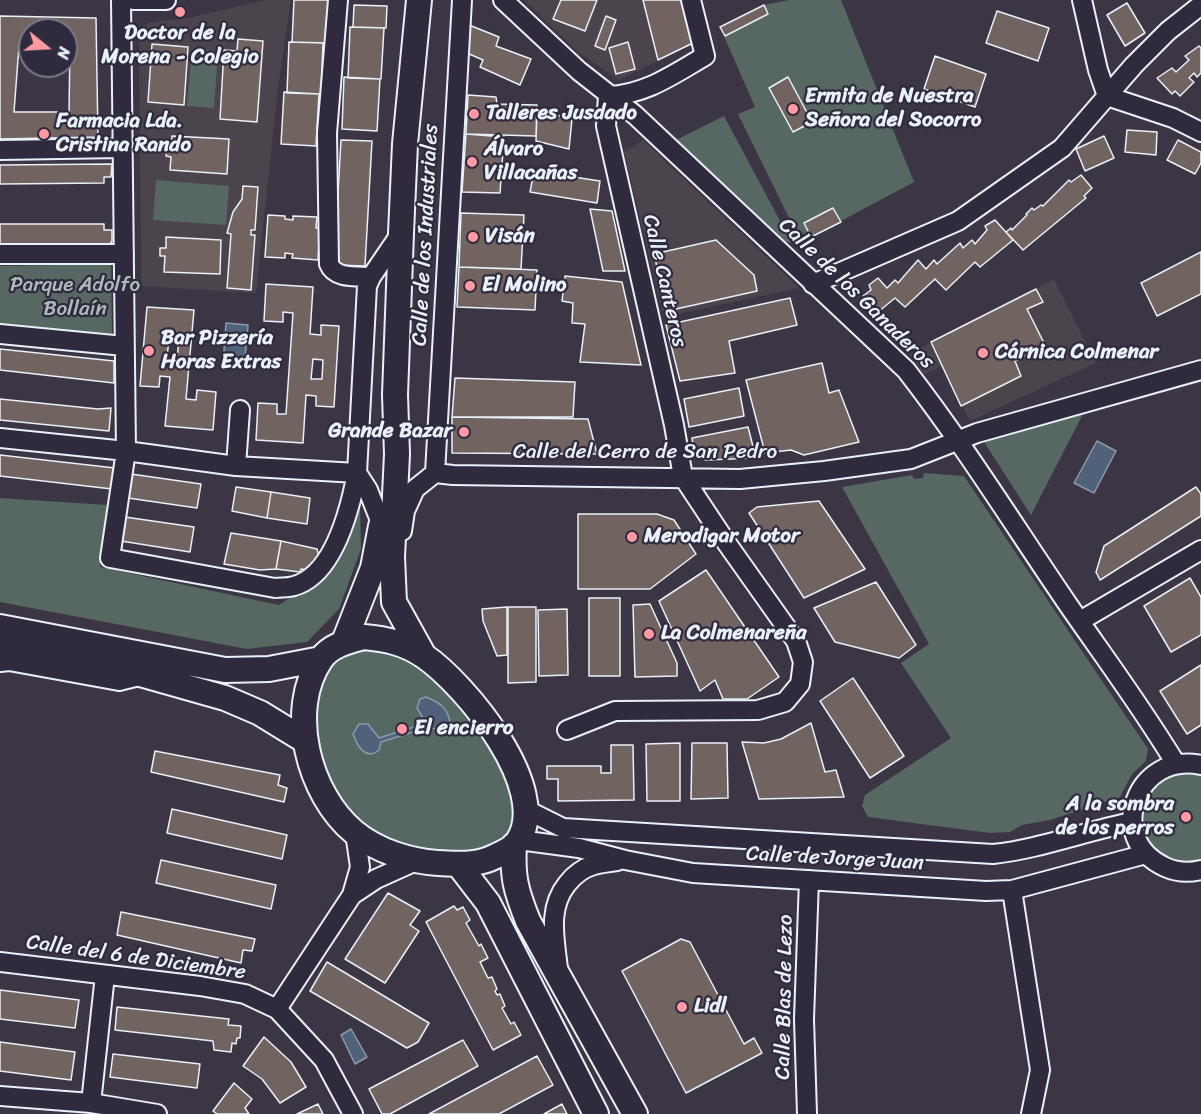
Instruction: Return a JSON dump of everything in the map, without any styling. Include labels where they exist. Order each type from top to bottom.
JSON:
[{"type":"main road","points":[[419,0],[405,144],[395,395],[397,454],[392,557],[394,602],[424,656]]},
{"type":"main road","points":[[344,642],[373,568],[381,523],[385,453],[395,395]]},
{"type":"main road","points":[[0,627],[225,670],[269,669],[321,659]]},
{"type":"main road","points":[[517,842],[495,857],[477,863],[458,864],[416,861],[385,850],[355,833],[341,819],[322,793],[304,740],[306,697],[321,659],[330,650],[344,642],[364,637],[388,639],[407,646],[424,656],[459,687],[492,727],[516,771],[527,810],[517,842],[513,868],[516,892],[528,921],[635,1114]]},
{"type":"main road","points":[[0,645],[146,674],[225,698],[260,713],[304,740]]},
{"type":"main road","points":[[458,864],[488,903],[596,1114]]},
{"type":"street","points":[[121,0],[126,451],[110,558],[275,588],[294,586],[310,578],[323,566],[334,548],[352,498],[357,473],[368,286],[371,277],[401,233]]},
{"type":"street","points":[[134,0],[166,0]]},
{"type":"street","points":[[338,0],[327,133],[328,264],[332,271],[338,274],[371,277]]},
{"type":"street","name":"Calle de los Industriales","points":[[435,473],[462,0]]},
{"type":"street","name":"Calle de los Ganaderos","points":[[503,0],[579,71],[635,115],[906,370],[978,468],[1157,732],[1176,764]]},
{"type":"street","points":[[608,96],[625,95],[655,86],[705,56],[692,0]]},
{"type":"street","points":[[1082,0],[1098,70],[1107,96]]},
{"type":"street","points":[[813,284],[958,221],[1062,148],[1107,96],[1168,32],[1201,5]]},
{"type":"street","name":"Calle Canteros","points":[[608,96],[606,126],[674,425],[683,477]]},
{"type":"street","points":[[1107,96],[1173,118],[1201,132]]},
{"type":"street","points":[[0,150],[122,148]]},
{"type":"street","points":[[0,254],[123,254]]},
{"type":"street","points":[[0,334],[124,346]]},
{"type":"street","name":"Calle del Cerro de San Pedro","points":[[435,473],[740,479],[824,471],[911,459],[977,433],[1201,370]]},
{"type":"street","points":[[236,466],[240,410]]},
{"type":"street","points":[[0,438],[126,451],[236,466],[357,473]]},
{"type":"street","points":[[357,473],[369,490],[381,523]]},
{"type":"street","points":[[394,602],[400,578],[400,544],[405,511],[415,489],[435,473]]},
{"type":"street","points":[[567,730],[615,711],[770,708],[786,702],[800,684],[803,662],[796,641],[683,477]]},
{"type":"street","points":[[1080,621],[1201,550]]},
{"type":"street","points":[[0,662],[9,661],[119,681],[146,674]]},
{"type":"street","points":[[1200,871],[1170,870],[1157,864],[1146,854],[1137,840],[1132,822],[1133,807],[1143,785],[1161,770],[1176,764],[1201,765]]},
{"type":"street","name":"Calle de Jorge Juan","points":[[527,810],[563,828],[993,854],[1014,852],[1132,822]]},
{"type":"street","points":[[277,1009],[352,895],[360,867],[355,833]]},
{"type":"street","name":"Calle de Jorge Juan","points":[[517,842],[579,848],[625,860],[693,873],[986,891],[1012,890],[1146,854]]},
{"type":"street","points":[[559,974],[553,929],[553,912],[557,899],[573,876],[591,865],[625,860]]},
{"type":"street","points":[[352,895],[376,879],[416,861]]},
{"type":"street","name":"Calle Blas de Lezo","points":[[807,1114],[804,1019],[809,880]]},
{"type":"street","points":[[1012,890],[1040,1070],[1031,1114]]},
{"type":"street","name":"Calle del 6 de Diciembre","points":[[0,962],[200,986],[245,994],[277,1009],[324,1060],[353,1114]]},
{"type":"street","points":[[91,1103],[105,975]]},
{"type":"street","points":[[0,1096],[91,1103],[157,1114]]},
{"type":"shaded area","points":[[266,0],[291,0],[278,87],[256,293],[141,286],[139,38],[143,27],[148,23],[188,18]]},
{"type":"shaded area","points":[[524,0],[682,0],[693,43],[619,80],[579,53]]},
{"type":"shaded area","points":[[643,140],[799,288],[664,317],[624,152]]},
{"type":"shaded area","points":[[1054,279],[1096,363],[970,421],[941,366],[924,374],[909,354]]},
{"type":"green space","points":[[789,0],[841,0],[914,182],[811,237],[795,230],[738,114],[755,107],[720,27],[764,5]]},
{"type":"green space","points":[[192,49],[218,51],[214,108],[187,106]]},
{"type":"green space","points":[[724,116],[792,243],[780,241],[674,141]]},
{"type":"green space","points":[[156,180],[229,186],[226,225],[153,220]]},
{"type":"green space","name":"Parque Adolfo Bollaín","points":[[111,264],[112,335],[0,324],[0,266]]},
{"type":"green space","points":[[1084,412],[1031,515],[984,442]]},
{"type":"green space","points":[[924,473],[964,476],[1148,749],[1146,761],[1132,774],[1120,797],[1050,820],[1022,825],[1010,832],[990,833],[868,817],[862,806],[865,795],[951,738],[901,663],[929,644],[842,487],[912,475],[914,479],[923,478]]},
{"type":"green space","points":[[0,498],[107,505],[100,567],[279,605],[327,574],[360,506],[361,549],[339,609],[307,642],[247,649],[0,602]]},
{"type":"green space","points":[[366,648],[391,652],[413,662],[446,690],[477,727],[495,756],[515,802],[516,812],[513,824],[508,835],[501,842],[465,854],[411,848],[382,837],[373,831],[352,813],[340,798],[330,783],[318,749],[315,713],[318,695],[324,677],[334,662],[347,654]]},
{"type":"green space","points":[[1179,774],[1201,776],[1201,860],[1179,860],[1162,854],[1149,843],[1143,829],[1142,813],[1148,798],[1160,784]]},
{"type":"water","points":[[226,323],[248,325],[244,368],[223,366]]},
{"type":"water","points":[[1097,441],[1116,451],[1094,493],[1074,483]]},
{"type":"water","points":[[426,697],[445,709],[451,731],[448,733],[429,727],[381,742],[379,750],[374,753],[363,751],[353,734],[359,724],[368,724],[379,738],[426,723],[417,708],[420,699]]},
{"type":"water","points":[[351,1029],[367,1057],[355,1064],[341,1035]]},
{"type":"building","points":[[294,0],[328,0],[326,43],[292,42]]},
{"type":"building","points":[[561,0],[597,0],[585,31],[553,19]]},
{"type":"building","points":[[643,0],[682,0],[693,43],[658,60]]},
{"type":"building","points":[[1127,3],[1145,33],[1125,46],[1107,15]]},
{"type":"building","points":[[354,5],[387,6],[386,28],[353,27]]},
{"type":"building","points":[[764,5],[768,14],[725,36],[720,27]]},
{"type":"building","points":[[997,11],[1049,28],[1038,61],[986,43]]},
{"type":"building","points":[[0,16],[96,18],[98,137],[0,139]]},
{"type":"building","points":[[606,16],[616,20],[605,50],[595,46]]},
{"type":"building","points":[[469,25],[499,37],[496,46],[531,59],[520,85],[480,67],[483,60],[467,53]]},
{"type":"building","points":[[350,27],[384,28],[381,79],[348,78]]},
{"type":"building","points":[[238,39],[263,41],[257,122],[220,119],[224,50],[237,51]]},
{"type":"building","points":[[289,42],[323,43],[321,94],[287,93]]},
{"type":"building","points":[[628,42],[635,69],[616,74],[609,48]]},
{"type":"building","points":[[152,44],[188,47],[184,105],[148,102]]},
{"type":"building","points":[[1199,46],[1201,48],[1201,73],[1197,77],[1194,73],[1189,78],[1194,82],[1180,96],[1175,91],[1172,94],[1157,78],[1172,68],[1176,72],[1189,60],[1185,56]]},
{"type":"building","points":[[935,56],[986,74],[975,107],[924,89]]},
{"type":"building","points":[[344,77],[380,79],[377,131],[342,129]]},
{"type":"building","name":"Ermita de Nuestra Señora del Socorro","points":[[788,77],[812,122],[793,132],[769,88]]},
{"type":"building","points":[[284,92],[319,94],[316,146],[281,144]]},
{"type":"building","points":[[468,95],[496,97],[497,104],[537,105],[536,136],[466,134]]},
{"type":"building","points":[[537,110],[572,119],[569,149],[536,141]]},
{"type":"building","points":[[1127,130],[1157,132],[1156,155],[1125,152]]},
{"type":"building","points":[[466,134],[504,137],[500,193],[462,192]]},
{"type":"building","points":[[172,136],[229,139],[227,174],[170,170],[171,157],[166,156],[167,149],[171,149]]},
{"type":"building","points":[[1104,136],[1114,158],[1085,171],[1076,149]]},
{"type":"building","points":[[341,140],[372,141],[365,266],[334,265]]},
{"type":"building","points":[[1178,140],[1201,152],[1201,163],[1195,174],[1167,160]]},
{"type":"building","points":[[112,164],[111,177],[104,177],[104,183],[0,184],[0,165]]},
{"type":"building","points":[[534,171],[600,181],[597,203],[530,192]]},
{"type":"building","points":[[1081,175],[1092,188],[1084,196],[1086,198],[1023,250],[1006,232],[1011,228],[1012,230],[1032,208],[1034,210],[1043,206],[1069,180],[1071,182]]},
{"type":"building","points":[[243,186],[258,187],[255,230],[251,230],[251,235],[255,235],[251,290],[227,288],[231,234],[227,233],[233,212],[242,199]]},
{"type":"building","points":[[833,208],[841,222],[811,237],[804,223]]},
{"type":"building","points":[[590,209],[612,211],[625,271],[603,271]]},
{"type":"building","points":[[461,213],[524,215],[521,269],[459,267]]},
{"type":"building","points":[[268,215],[285,216],[285,219],[293,220],[293,216],[317,217],[316,228],[320,228],[318,260],[292,258],[293,254],[285,253],[285,258],[265,257]]},
{"type":"building","points":[[995,220],[1013,240],[980,267],[975,262],[946,290],[935,279],[905,307],[895,298],[878,312],[863,296],[871,290],[869,285],[878,278],[887,288],[895,280],[898,283],[918,260],[926,269],[934,260],[937,264],[960,243],[963,248],[972,240],[975,244],[987,230],[985,226]]},
{"type":"building","points":[[0,224],[104,224],[104,230],[112,230],[112,241],[108,247],[72,244],[0,244]]},
{"type":"building","points":[[166,237],[221,240],[220,274],[164,272],[165,256],[160,256],[160,248],[166,248]]},
{"type":"building","points":[[716,240],[754,275],[757,291],[667,311],[654,254]]},
{"type":"building","points":[[1201,252],[1201,294],[1157,316],[1141,283]]},
{"type":"building","points":[[459,267],[537,270],[535,310],[457,307]]},
{"type":"building","points":[[565,276],[622,282],[641,365],[580,362],[585,324],[572,323],[573,303],[562,301]]},
{"type":"building","points":[[266,284],[313,287],[310,334],[321,335],[321,325],[339,326],[334,407],[316,406],[316,396],[306,395],[303,443],[256,440],[258,403],[277,404],[277,414],[286,414],[293,313],[283,312],[283,322],[264,321]],"holes":[[[313,359],[323,360],[322,379],[311,379]]]},
{"type":"building","name":"Cárnica Colmenar","points":[[1036,289],[1043,302],[1027,309],[1045,345],[1015,361],[1021,376],[961,406],[931,342]]},
{"type":"building","points":[[790,298],[797,325],[729,341],[735,373],[680,381],[666,325]]},
{"type":"building","points":[[147,307],[194,310],[186,399],[196,400],[197,390],[216,392],[213,430],[165,426],[170,377],[160,376],[159,387],[140,386]],"holes":[[[169,338],[179,339],[177,359],[167,358]]]},
{"type":"building","points":[[0,349],[114,361],[114,383],[0,370]]},
{"type":"building","points":[[822,363],[829,393],[839,390],[859,442],[804,455],[791,450],[765,453],[746,380]]},
{"type":"building","points":[[455,378],[575,382],[573,417],[452,417]]},
{"type":"building","points":[[739,388],[744,416],[689,427],[684,399]]},
{"type":"building","points":[[0,399],[98,409],[111,408],[109,431],[0,420]]},
{"type":"building","points":[[452,417],[588,419],[597,454],[452,453]]},
{"type":"building","points":[[748,427],[756,458],[705,460],[694,452],[692,438]]},
{"type":"building","points":[[0,455],[115,468],[112,489],[0,476]]},
{"type":"building","points":[[131,474],[201,484],[197,508],[128,498]]},
{"type":"building","points":[[236,487],[271,492],[267,518],[232,511]]},
{"type":"building","points":[[1196,487],[1201,494],[1201,516],[1100,580],[1096,572],[1104,546]]},
{"type":"building","points":[[271,492],[310,498],[307,524],[267,518]]},
{"type":"building","points":[[819,501],[865,569],[804,598],[749,513],[757,507]]},
{"type":"building","name":"Merodigar Motor","points":[[578,514],[657,514],[674,520],[696,554],[650,589],[578,589]]},
{"type":"building","points":[[125,517],[194,527],[190,552],[121,541]]},
{"type":"building","points":[[231,533],[281,541],[276,569],[260,570],[224,564]]},
{"type":"building","points":[[281,541],[317,549],[321,564],[313,571],[276,569]]},
{"type":"building","points":[[706,570],[779,677],[747,699],[723,699],[715,680],[700,691],[659,601]]},
{"type":"building","points":[[1190,578],[1201,597],[1201,635],[1171,652],[1144,606]]},
{"type":"building","points":[[876,582],[916,645],[899,658],[835,642],[814,608]]},
{"type":"building","points":[[589,598],[620,598],[620,676],[589,676]]},
{"type":"building","name":"La Colmenareña","points":[[650,604],[677,663],[677,676],[635,677],[633,605]]},
{"type":"building","points":[[507,607],[507,655],[497,656],[483,621],[482,609]]},
{"type":"building","points":[[508,607],[536,607],[536,682],[508,683]]},
{"type":"building","points":[[567,609],[568,675],[539,676],[538,610]]},
{"type":"building","points":[[1201,665],[1201,725],[1187,734],[1160,691]]},
{"type":"building","points":[[853,678],[904,756],[870,778],[820,701]]},
{"type":"building","points":[[811,723],[825,772],[836,770],[844,797],[759,799],[742,742],[764,743],[781,739]]},
{"type":"building","points":[[680,743],[680,801],[647,801],[646,744]]},
{"type":"building","points":[[692,743],[727,743],[728,798],[691,799]]},
{"type":"building","points":[[611,745],[633,745],[634,800],[558,801],[558,779],[547,779],[547,766],[601,766],[601,773],[611,773]]},
{"type":"building","points":[[155,751],[280,775],[278,785],[287,788],[284,802],[151,772]]},
{"type":"building","points":[[172,809],[287,835],[282,859],[167,833]]},
{"type":"building","points":[[161,860],[276,885],[271,909],[156,883]]},
{"type":"building","points":[[388,893],[420,911],[410,925],[419,931],[385,983],[345,959]]},
{"type":"building","points":[[454,906],[457,910],[463,907],[470,920],[466,923],[488,958],[480,962],[488,978],[492,977],[497,989],[495,991],[497,995],[500,994],[505,1006],[502,1008],[511,1024],[514,1022],[521,1035],[493,1050],[426,922]]},
{"type":"building","points":[[121,912],[255,939],[252,951],[243,950],[241,963],[117,935]]},
{"type":"building","name":"Lidl","points":[[681,939],[690,942],[744,1044],[754,1038],[762,1053],[686,1093],[622,971]]},
{"type":"building","points":[[327,962],[429,1023],[418,1042],[407,1048],[310,991]]},
{"type":"building","points":[[0,990],[79,1000],[75,1028],[0,1019]]},
{"type":"building","points":[[117,1007],[229,1019],[228,1025],[241,1026],[240,1038],[237,1038],[236,1044],[232,1043],[231,1052],[214,1050],[213,1041],[115,1030]]},
{"type":"building","points":[[264,1037],[291,1062],[306,1087],[280,1103],[262,1079],[243,1066]]},
{"type":"building","points":[[463,1040],[478,1066],[390,1114],[382,1114],[369,1089]]},
{"type":"building","points":[[0,1042],[75,1052],[71,1080],[0,1071]]},
{"type":"building","points":[[113,1054],[200,1064],[197,1088],[110,1077]]},
{"type":"building","points":[[537,1056],[553,1085],[499,1114],[429,1114]]},
{"type":"building","points":[[234,1083],[252,1099],[245,1108],[249,1114],[217,1114],[213,1111]]},
{"type":"building","points":[[318,1104],[323,1114],[297,1114]]},
{"type":"building","points":[[562,1104],[567,1114],[544,1114]]},
{"type":"place","name":"Doctor de la Morena - Colegio","points":[[180,12]]},
{"type":"place","name":"Ermita de Nuestra Señora del Socorro","points":[[793,109]]},
{"type":"place","name":"Talleres Jusdado","points":[[474,114]]},
{"type":"place","name":"Farmacia Lda. Cristina Rando","points":[[44,134]]},
{"type":"place","name":"Álvaro Villacañas","points":[[472,162]]},
{"type":"place","name":"Visán","points":[[473,237]]},
{"type":"place","name":"El Molino","points":[[470,286]]},
{"type":"place","name":"Bar Pizzería Horas Extras","points":[[149,351]]},
{"type":"place","name":"Cárnica Colmenar","points":[[983,353]]},
{"type":"place","name":"Grande Bazar","points":[[464,432]]},
{"type":"place","name":"Merodigar Motor","points":[[632,537]]},
{"type":"place","name":"La Colmenareña","points":[[649,634]]},
{"type":"place","name":"El encierro","points":[[402,729]]},
{"type":"place","name":"A la sombra de los perros","points":[[1186,817]]},
{"type":"place","name":"Lidl","points":[[682,1007]]}]
